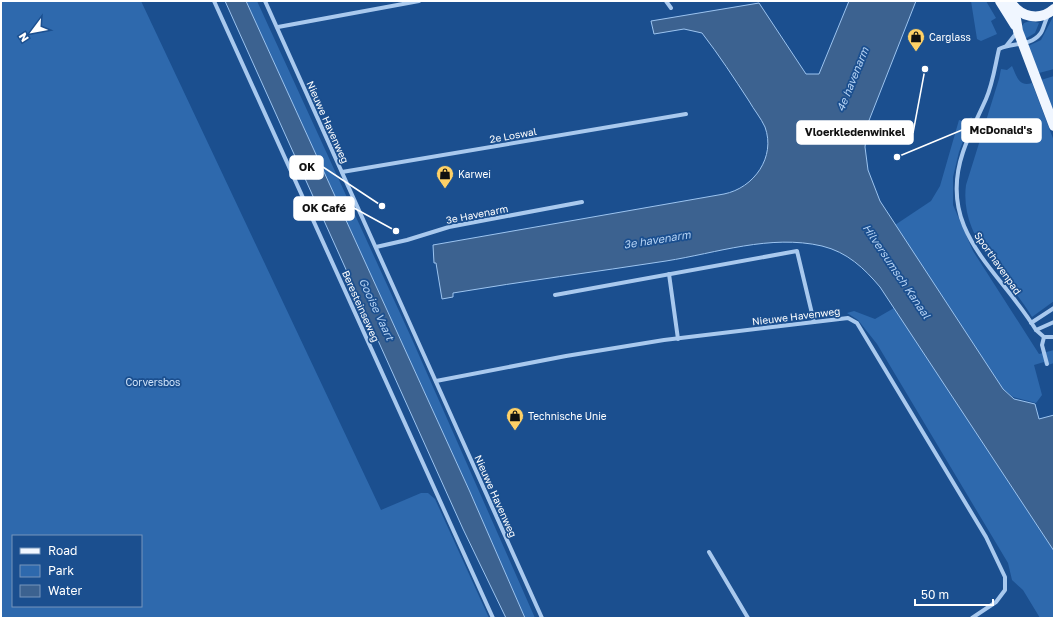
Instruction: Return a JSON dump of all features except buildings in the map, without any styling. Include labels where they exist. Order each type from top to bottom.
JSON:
[{"type":"main road","points":[[1000,1],[1018,31],[1054,126]]},
{"type":"main road","points":[[1012,4],[1018,31]]},
{"type":"main road","points":[[1012,4],[1027,16],[1043,16],[1052,11]]},
{"type":"street","name":"Beresteinseweg","points":[[214,1],[493,618]]},
{"type":"street","name":"Nieuwe Havenweg","points":[[265,1],[278,27],[542,618]]},
{"type":"street","points":[[278,27],[419,1]]},
{"type":"street","points":[[666,1],[671,8]]},
{"type":"street","points":[[1007,45],[1032,40],[1039,34],[1052,11]]},
{"type":"street","points":[[1007,45],[1018,31]]},
{"type":"street","name":"Sporthavenpad","points":[[1007,45],[999,49],[986,98],[963,153],[956,183],[957,204],[966,230],[988,266],[1036,330],[1044,337]]},
{"type":"street","name":"2e Loswal","points":[[342,172],[686,114]]},
{"type":"street","name":"3e Havenarm","points":[[376,247],[407,240],[449,227],[582,202]]},
{"type":"street","points":[[554,295],[797,251],[814,322]]},
{"type":"street","points":[[669,274],[678,339]]},
{"type":"street","points":[[1031,323],[1054,308]]},
{"type":"street","name":"Nieuwe Havenweg","points":[[436,381],[566,356],[678,339],[848,318],[857,324],[986,537],[1005,577],[1005,590],[996,602],[972,618]]},
{"type":"street","points":[[1036,330],[1054,322]]},
{"type":"street","points":[[1047,364],[1042,345],[1044,337],[1054,337]]},
{"type":"street","points":[[709,552],[748,618]]},
{"type":"green space","name":"Corversbos","points":[[1,1],[141,1],[381,510],[421,493],[428,493],[435,499],[489,618],[1,618]]},
{"type":"green space","points":[[246,1],[257,1],[411,337],[535,618],[525,618],[470,492]]},
{"type":"green space","points":[[971,1],[986,1],[996,18],[991,21],[997,34],[981,41],[977,39]]},
{"type":"green space","points":[[1054,15],[1054,69],[1039,73],[1028,46],[1041,40]]},
{"type":"green space","points":[[1030,21],[1039,23],[1035,33],[1025,39],[1022,26],[1024,23]]},
{"type":"green space","points":[[1012,66],[1021,82],[1024,84],[1032,83],[1054,141],[1054,301],[1032,317],[1022,301],[987,256],[977,239],[970,222],[966,204],[966,185],[1001,69],[1007,70]]},
{"type":"green space","points":[[1054,76],[1054,114],[1041,80]]},
{"type":"green space","points":[[972,117],[959,152],[953,177],[953,205],[973,251],[1039,354],[1054,350],[1054,363],[1045,366],[1044,362],[1034,365],[1042,395],[1036,403],[1013,397],[1003,389],[895,225],[931,201],[940,186],[959,120],[963,121]]},
{"type":"green space","points":[[894,308],[1054,551],[1054,618],[1040,618],[1023,590],[1012,580],[1008,563],[877,344],[858,320],[847,313],[854,311],[875,319]]},
{"type":"water","name":"Gooise Vaart","points":[[225,1],[246,1],[470,492],[525,618],[506,618],[463,529]]},
{"type":"water","points":[[849,1],[916,1],[868,123],[865,147],[868,170],[880,201],[1003,389],[1014,399],[1035,404],[1039,419],[1054,415],[1054,551],[880,287],[861,267],[839,252],[822,246],[802,243],[763,243],[666,261],[453,293],[453,297],[442,299],[436,263],[434,263],[433,245],[724,194],[735,191],[745,185],[760,170],[765,160],[767,149],[768,138],[765,127],[738,84],[708,41],[702,33],[684,29],[654,34],[651,21],[759,3],[806,74],[819,74]]},
{"type":"place","name":"Carglass","points":[[916,52]]},
{"type":"place","name":"Vloerkledenwinkel","points":[[925,69]]},
{"type":"place","name":"McDonald's","points":[[897,157]]},
{"type":"place","name":"Karwei","points":[[445,189]]},
{"type":"place","name":"OK","points":[[382,206]]},
{"type":"place","name":"OK Café","points":[[396,231]]},
{"type":"place","name":"Technische Unie","points":[[515,431]]},
{"type":"water label","name":"4e havenarm","points":[[852,79]]},
{"type":"water label","name":"3e havenarm","points":[[657,239]]},
{"type":"water label","name":"Hilversumsch Kanaal","points":[[897,271]]}]
